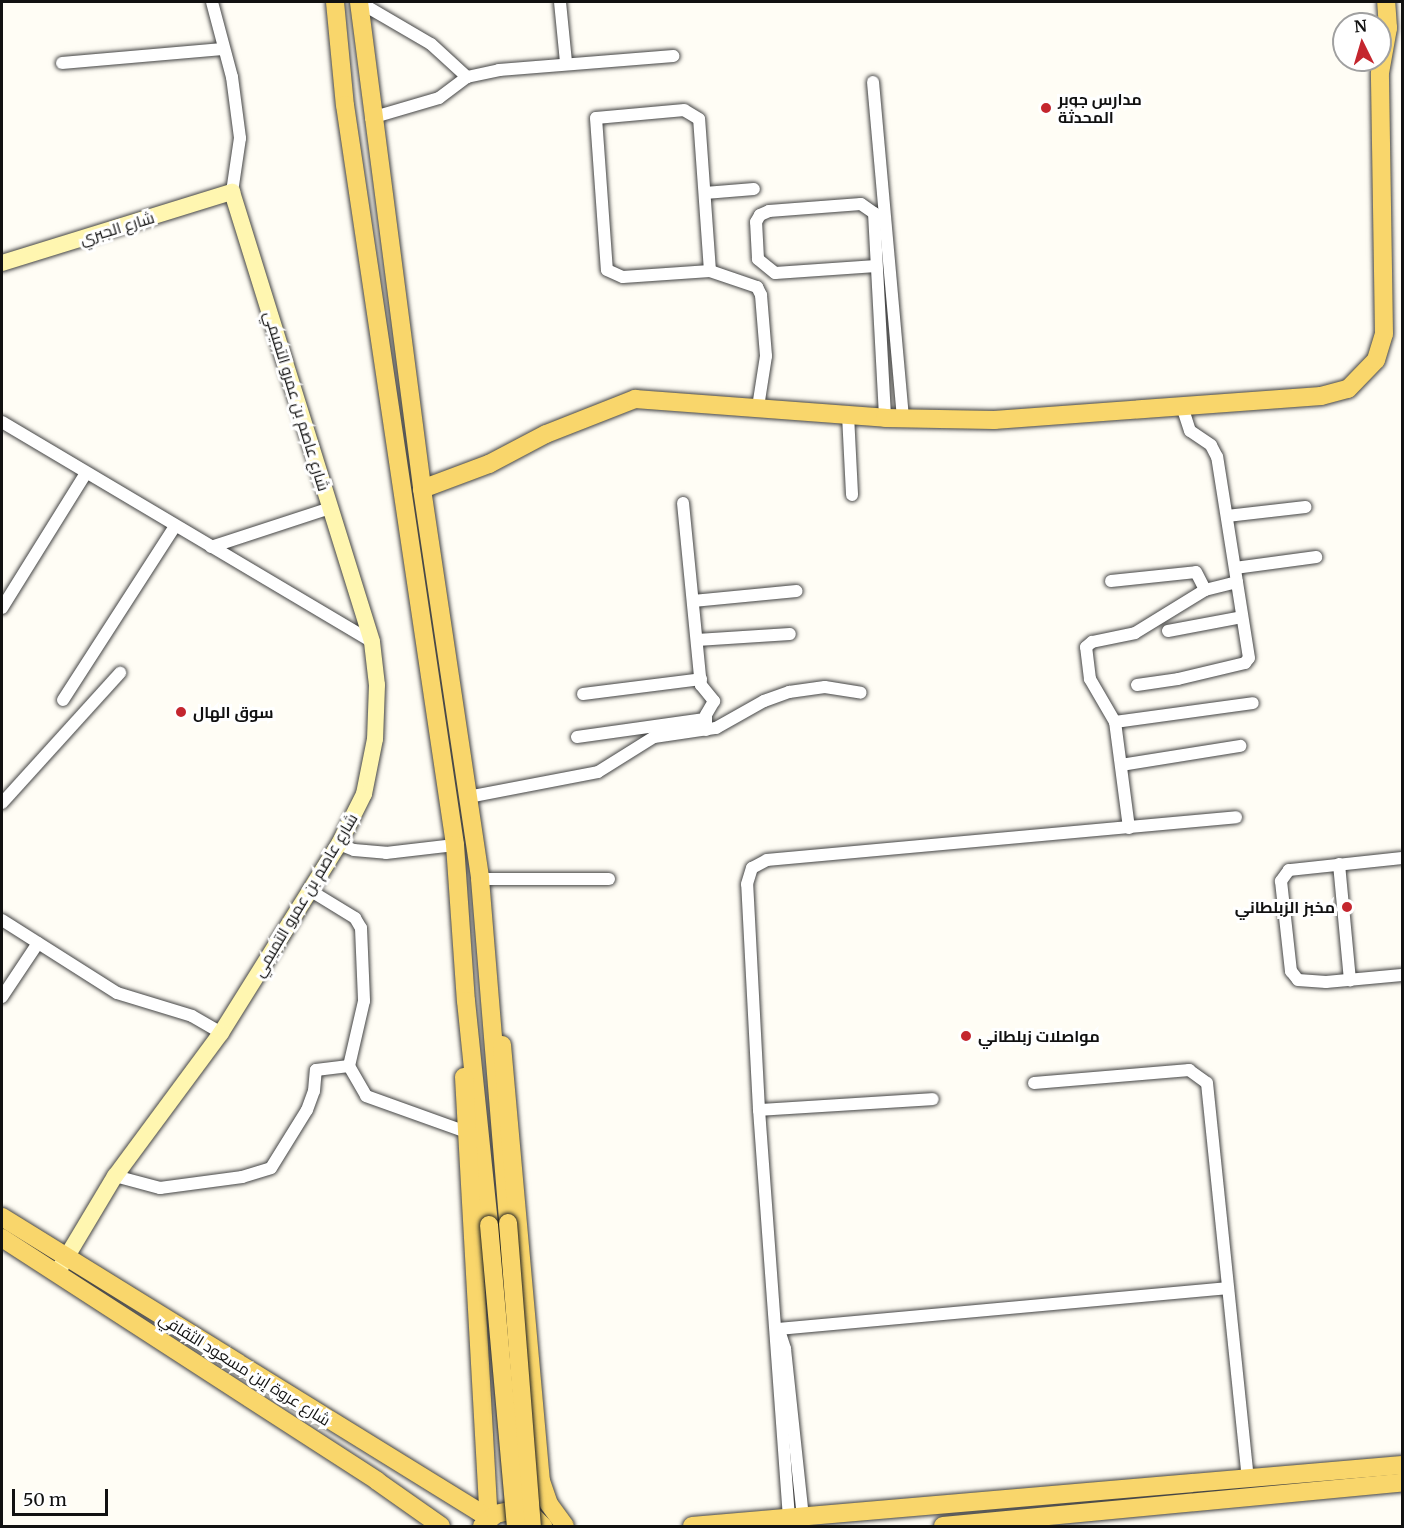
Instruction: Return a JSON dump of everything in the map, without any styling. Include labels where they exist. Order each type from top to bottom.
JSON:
[{"type":"main road","points":[[335,2],[345,105],[455,845],[466,1001],[516,1527]]},
{"type":"main road","points":[[359,2],[371,118],[422,489],[480,879],[484,958],[508,1223],[541,1525]]},
{"type":"main road","points":[[422,489],[489,464],[546,434],[634,399],[894,419],[1037,418],[1335,393],[1359,381],[1376,360],[1384,334],[1380,74],[1388,28],[1386,2]]},
{"type":"main road","name":"شارع الجبري","points":[[2,263],[232,192]]},
{"type":"main road","name":"شارع عاصم بن عمرو التميمي","points":[[57,1273],[116,1176],[221,1033],[339,844],[364,794],[375,739],[377,685],[372,642],[232,192]]},
{"type":"main road","points":[[484,958],[508,1080],[541,1481],[549,1504],[565,1527]]},
{"type":"main road","points":[[466,1001],[464,1131],[485,1403],[485,1522],[514,1510],[541,1525]]},
{"type":"main road","name":"شارع عروة إبن مسعود الثقافي","points":[[2,1217],[454,1498],[485,1522]]},
{"type":"main road","name":"شارع عروة إبن مسعود الثقافي","points":[[2,1238],[377,1480],[441,1527]]},
{"type":"main road","points":[[692,1527],[1402,1465]]},
{"type":"main road","points":[[454,1498],[474,1488],[486,1468]]},
{"type":"main road","points":[[942,1527],[1402,1483]]},
{"type":"street","points":[[212,2],[222,49],[232,77],[240,138],[232,192]]},
{"type":"street","points":[[359,2],[432,44],[467,77]]},
{"type":"street","points":[[560,2],[566,62]]},
{"type":"street","points":[[62,63],[222,49]]},
{"type":"street","points":[[371,118],[439,98],[467,77],[566,62],[673,56]]},
{"type":"street","points":[[873,82],[894,419]]},
{"type":"street","points":[[710,271],[701,128],[693,113],[684,110],[596,118],[607,270],[623,277],[710,271],[747,282],[761,296],[766,356],[758,407]]},
{"type":"street","points":[[705,193],[753,189]]},
{"type":"street","points":[[876,266],[775,273],[758,259],[756,222],[769,211],[869,206],[874,213],[876,266],[894,419]]},
{"type":"street","points":[[1137,685],[1245,663],[1249,655],[1215,450],[1190,431],[1182,407]]},
{"type":"street","points":[[848,414],[852,495]]},
{"type":"street","points":[[2,421],[211,548],[372,642]]},
{"type":"street","points":[[2,608],[86,473]]},
{"type":"street","points":[[683,503],[701,679],[703,689],[714,701],[706,724]]},
{"type":"street","points":[[1227,516],[1305,507]]},
{"type":"street","points":[[211,548],[330,508]]},
{"type":"street","points":[[63,700],[176,526]]},
{"type":"street","points":[[1235,568],[1316,557]]},
{"type":"street","points":[[1112,582],[1196,572],[1202,577],[1205,590]]},
{"type":"street","points":[[1129,828],[1115,722],[1090,679],[1086,647],[1092,642],[1143,629],[1205,590],[1237,582]]},
{"type":"street","points":[[693,601],[797,591]]},
{"type":"street","points":[[1168,631],[1242,617]]},
{"type":"street","points":[[697,640],[790,634]]},
{"type":"street","points":[[2,803],[120,673]]},
{"type":"street","points":[[583,694],[701,679]]},
{"type":"street","points":[[468,797],[598,772],[654,737],[706,724],[789,692],[825,687],[861,693]]},
{"type":"street","points":[[1115,722],[1254,703]]},
{"type":"street","points":[[577,737],[706,724]]},
{"type":"street","points":[[1121,765],[1240,746]]},
{"type":"street","points":[[796,1518],[785,1349],[778,1329],[759,1110],[747,884],[752,868],[758,862],[1236,817]]},
{"type":"street","points":[[339,844],[386,853],[455,845]]},
{"type":"street","points":[[1402,858],[1289,870],[1281,881],[1292,974],[1306,983],[1402,975]]},
{"type":"street","points":[[1339,864],[1350,980]]},
{"type":"street","points":[[480,879],[609,879]]},
{"type":"street","points":[[311,891],[355,918],[361,928],[364,1001],[349,1066],[366,1096],[464,1131]]},
{"type":"street","points":[[2,920],[117,993],[192,1016],[221,1033]]},
{"type":"street","points":[[2,997],[38,943]]},
{"type":"street","points":[[116,1176],[160,1188],[242,1177],[271,1168],[307,1110],[315,1091],[315,1070],[349,1066]]},
{"type":"street","points":[[1034,1083],[1184,1070],[1200,1074],[1208,1088],[1226,1288],[1248,1478]]},
{"type":"street","points":[[759,1110],[933,1099]]},
{"type":"street","points":[[778,1329],[1226,1288]]},
{"type":"place","name":"مدارس جوبر المحدثة","points":[[1046,108]]},
{"type":"place","name":"سوق الهال","points":[[181,712]]},
{"type":"place","name":"مخبز الزبلطاني","points":[[1347,907]]},
{"type":"place","name":"مواصلات زبلطاني","points":[[966,1036]]}]
